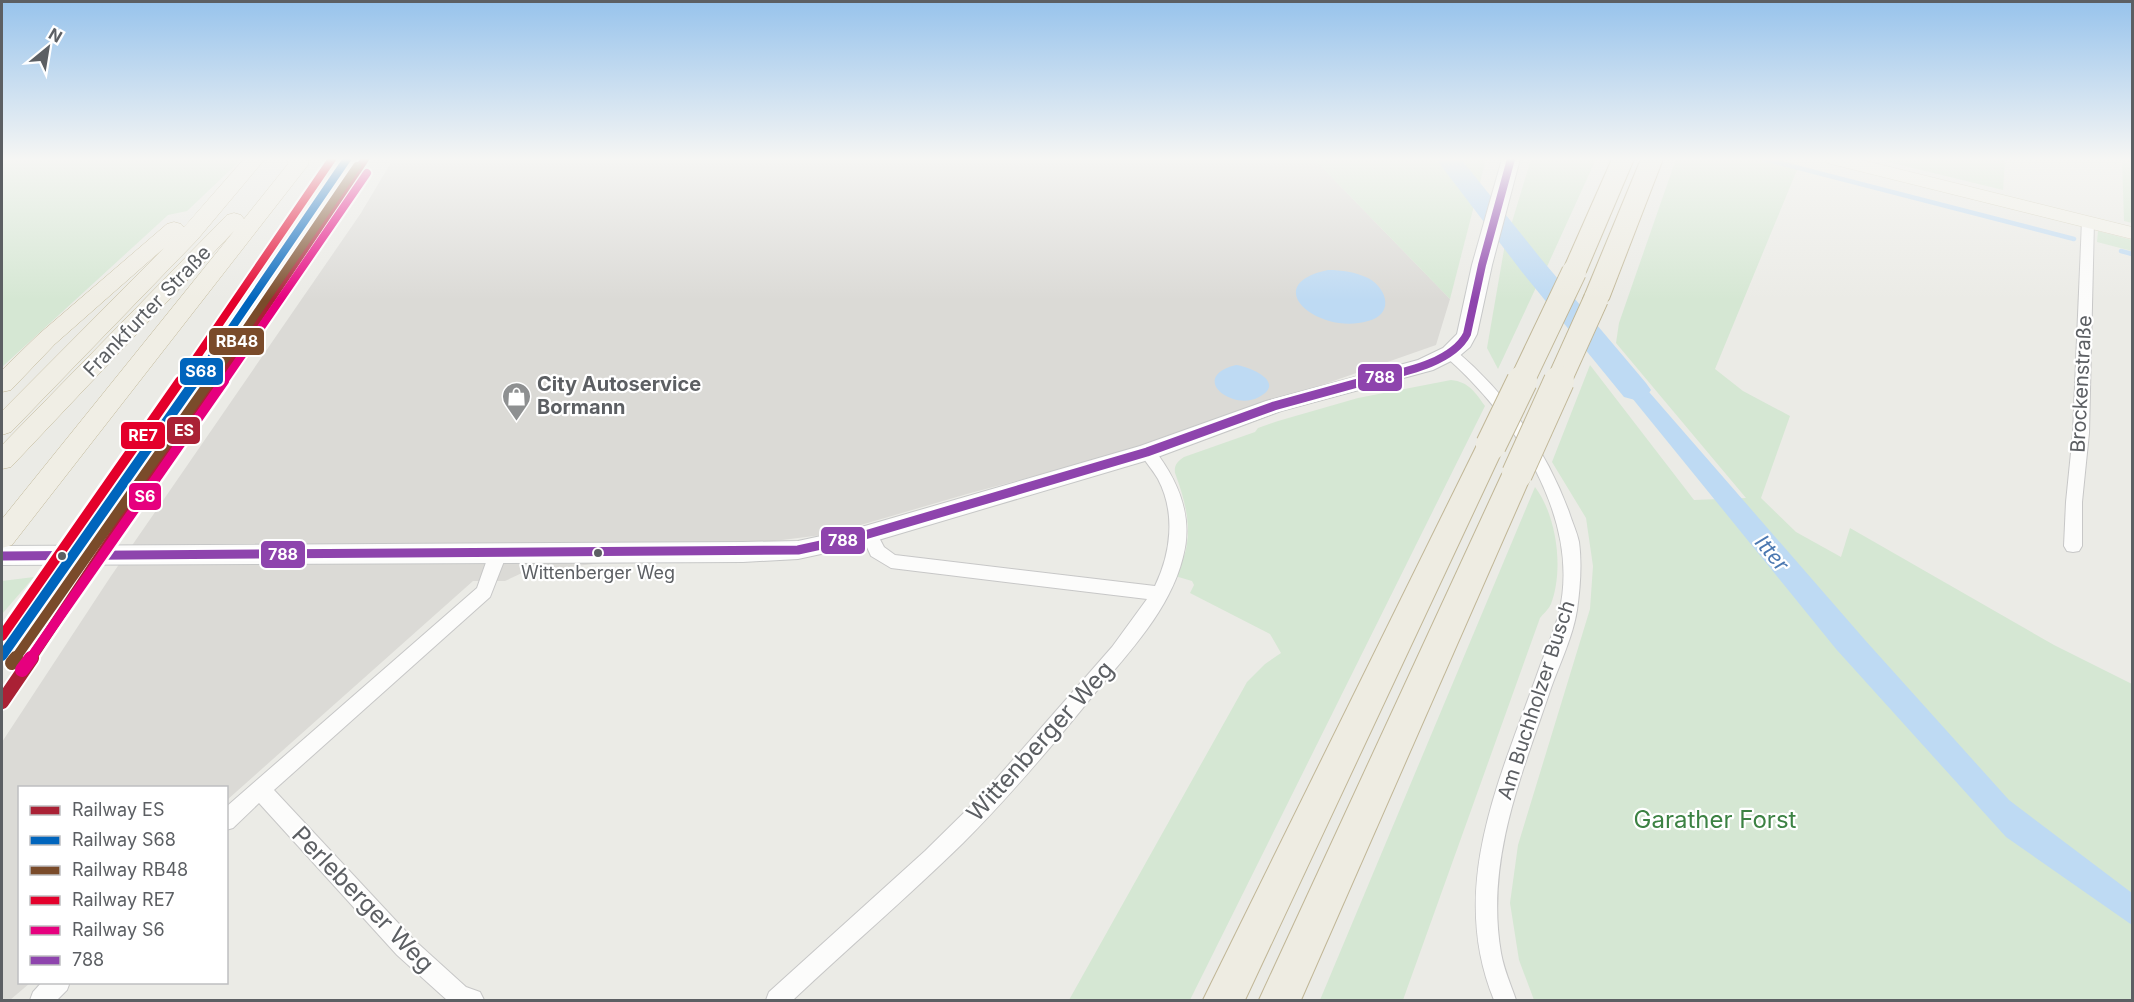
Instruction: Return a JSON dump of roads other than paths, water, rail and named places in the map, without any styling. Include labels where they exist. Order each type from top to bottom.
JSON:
[{"type":"highway","points":[[2,384],[47,339],[201,206]]},
{"type":"highway","name":"Frankfurter Straße","points":[[2,426],[189,235],[213,206]]},
{"type":"highway","name":"Frankfurter Straße","points":[[2,460],[247,206]]},
{"type":"highway","points":[[2,538],[266,206]]},
{"type":"highway","points":[[1224,1000],[1574,272],[1603,206]]},
{"type":"highway","points":[[1280,1000],[1596,299],[1633,206]]},
{"type":"main road","points":[[2,556],[798,550],[869,534],[1147,452],[1274,406],[1326,390],[1425,365],[1450,353],[1463,342],[1467,334],[1482,265],[1499,206]]},
{"type":"main road","points":[[2026,206],[2133,233]]},
{"type":"street","name":"Brockenstraße","points":[[2073,546],[2074,502],[2081,433],[2088,221]]},
{"type":"street","name":"Am Buchholzer Busch","points":[[1450,353],[1479,378],[1521,432],[1552,488],[1568,531],[1572,561],[1568,612],[1503,798],[1489,851],[1485,882],[1489,951],[1504,1000]]},
{"type":"street","name":"Wittenberger Weg","points":[[777,1000],[955,836],[1032,755],[1128,641],[1159,594],[1171,569],[1179,536],[1176,499],[1161,470],[1147,452]]},
{"type":"street","points":[[869,534],[877,551],[891,561],[1159,594]]},
{"type":"street","points":[[228,819],[484,592],[499,551]]},
{"type":"street","name":"Perleberger Weg","points":[[260,789],[405,947],[459,996],[472,1000]]},
{"type":"street","points":[[41,1000],[57,984]]},
{"type":"water","points":[[1509,232],[1545,271],[1539,281],[1505,244]]},
{"type":"water","points":[[1328,270],[1353,273],[1375,283],[1384,295],[1385,307],[1382,313],[1368,321],[1349,324],[1331,321],[1303,307],[1297,297],[1297,286],[1307,277]]},
{"type":"water","points":[[1609,346],[1865,640],[2009,800],[2132,893],[2132,925],[2006,837],[1836,649],[1602,361]]},
{"type":"water","points":[[1236,365],[1263,376],[1268,381],[1267,391],[1259,397],[1237,400],[1219,391],[1215,384],[1216,377],[1222,370]]},
{"type":"waterway","name":"Itter","points":[[1485,206],[1635,390]]},
{"type":"waterway","points":[[1945,206],[2074,239]]},
{"type":"waterway","points":[[2121,251],[2132,254]]},
{"type":"rail line","name":"RE7","points":[[2,636],[300,206]]},
{"type":"rail line","name":"S68","points":[[2,656],[138,464],[315,206]]},
{"type":"rail line","name":"RB48","points":[[12,663],[148,471],[330,206]]},
{"type":"rail line","name":"ES","points":[[2,702],[334,206]]},
{"type":"rail line","name":"S6","points":[[22,670],[158,478],[345,206]]},
{"type":"place","name":"City Autoservice Bormann","points":[[516,422]]},
{"type":"place","name":"Wittenberger Weg","points":[[598,553]]},
{"type":"park label","name":"Garather Forst","points":[[1715,819]]}]
